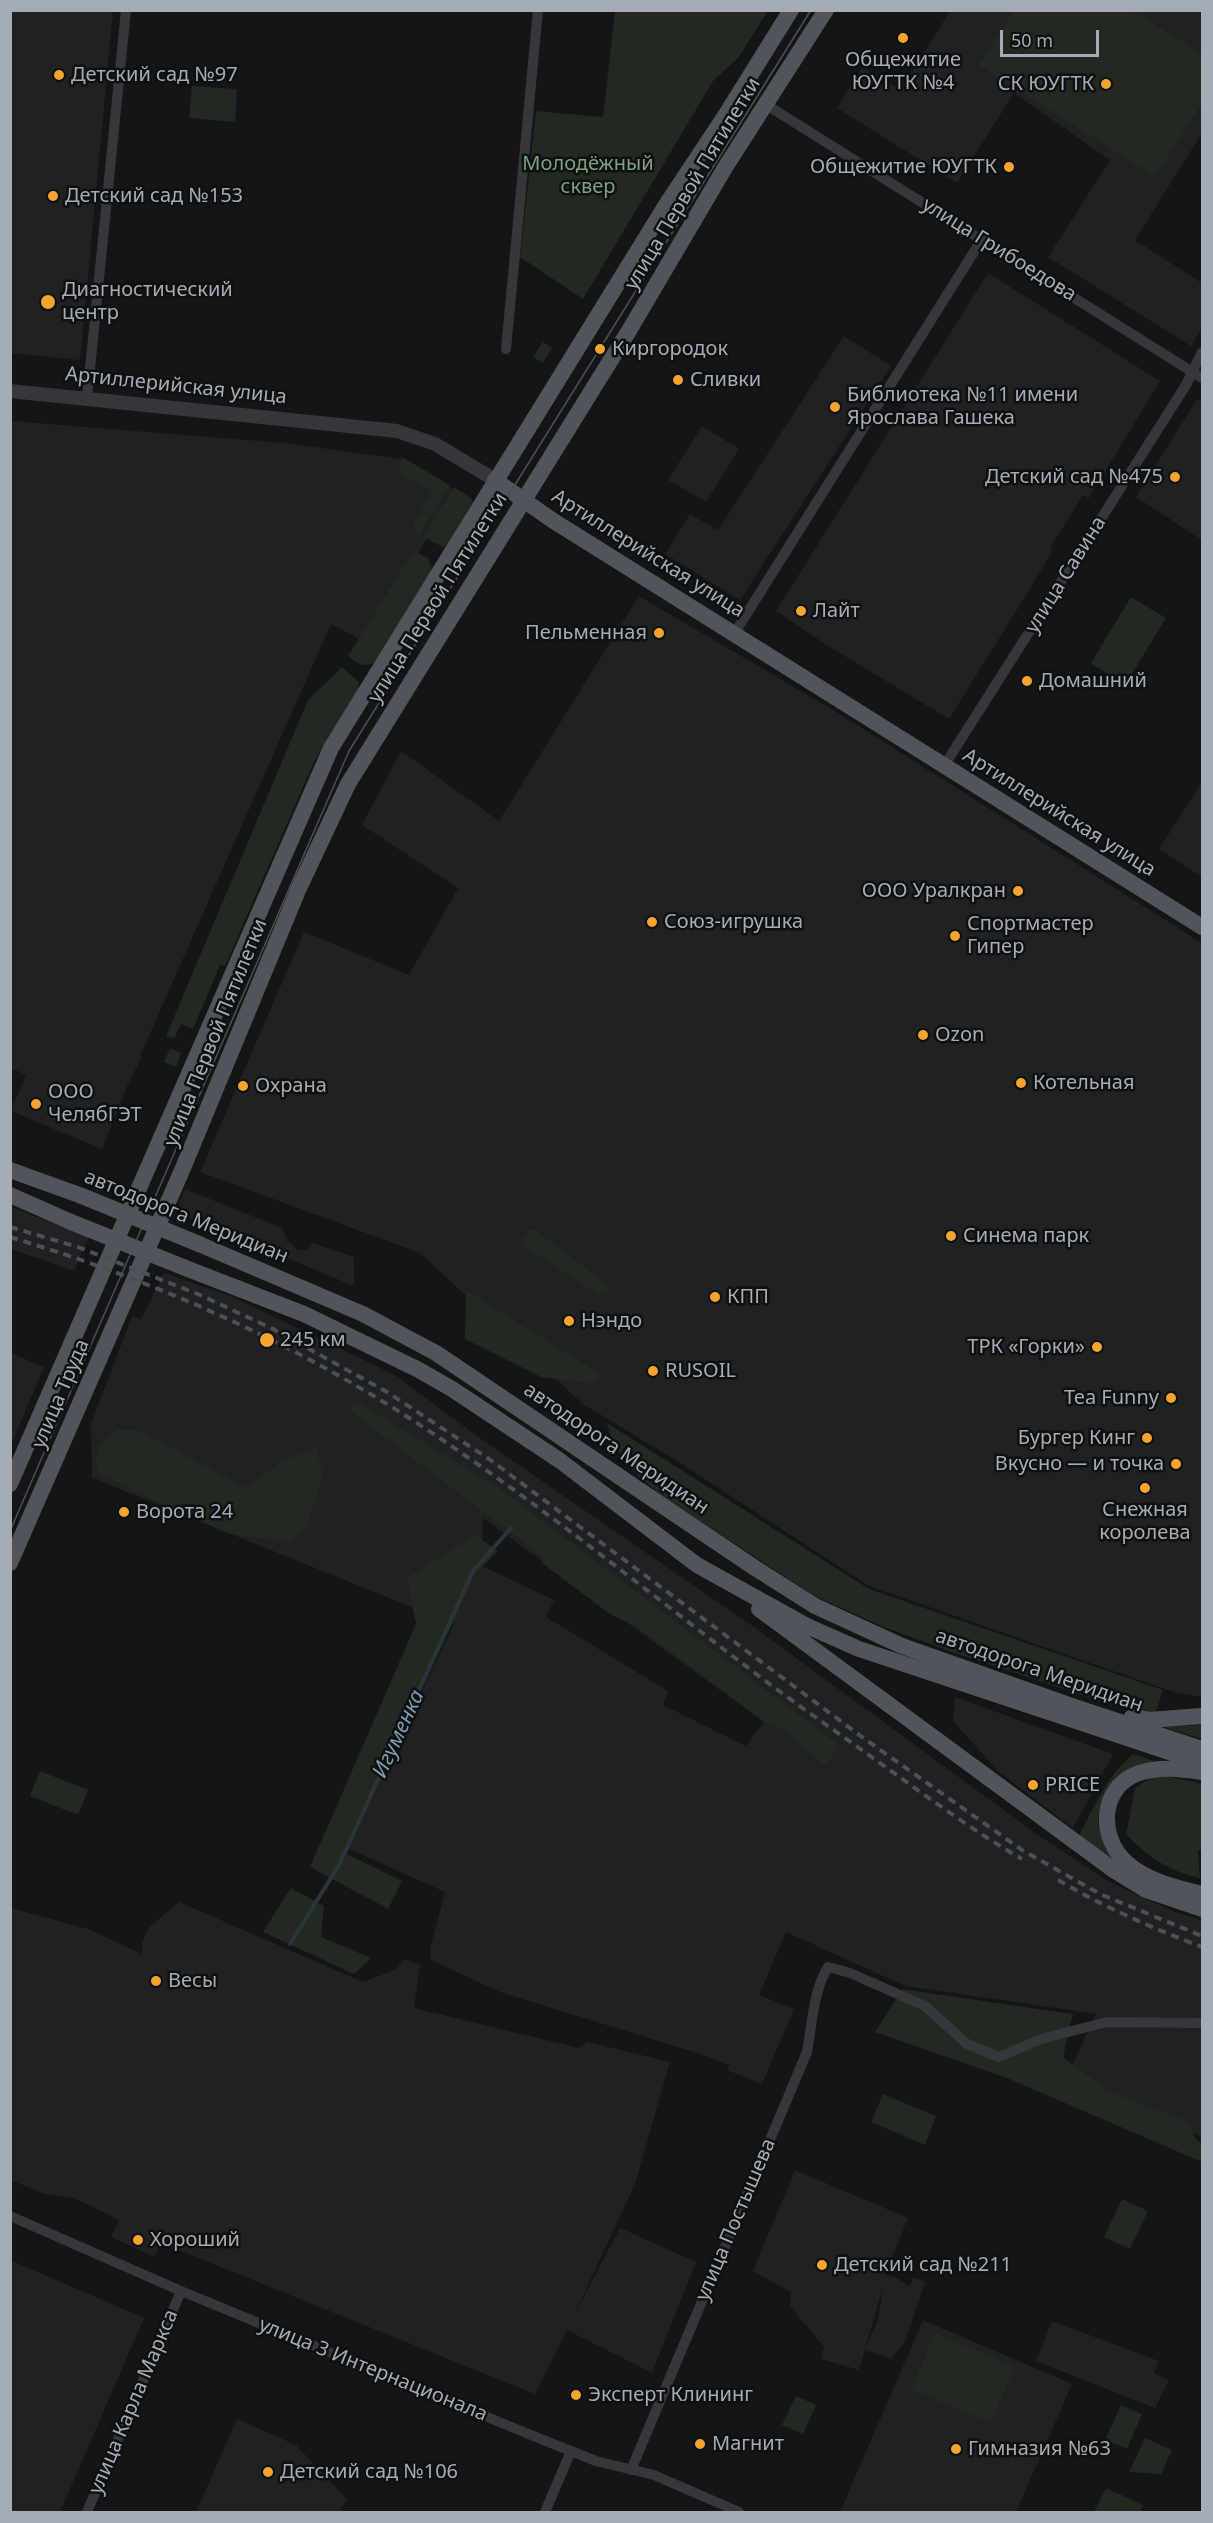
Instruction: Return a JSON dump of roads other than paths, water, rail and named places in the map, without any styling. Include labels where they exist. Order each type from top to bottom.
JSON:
[{"type":"main road","name":"улица Первой Пятилетки","points":[[122,1228],[324,761],[666,205],[791,10]]},
{"type":"main road","name":"улица Первой Пятилетки","points":[[150,1241],[218,1084],[294,898],[348,784],[630,329],[765,104],[826,10]]},
{"type":"main road","name":"Артиллерийская улица","points":[[495,480],[542,514],[1203,927]]},
{"type":"main road","name":"автодорога Меридиан","points":[[10,1170],[82,1196],[363,1314],[435,1353],[815,1606],[902,1646],[1203,1749]]},
{"type":"main road","name":"автодорога Меридиан","points":[[10,1195],[325,1323],[383,1351],[444,1384],[559,1460],[698,1564],[807,1626],[859,1649],[1203,1763]]},
{"type":"main road","name":"улица Труда","points":[[10,1484],[122,1228]]},
{"type":"main road","name":"улица Труда","points":[[10,1563],[150,1241]]},
{"type":"main road","points":[[698,1564],[1115,1871],[1146,1890],[1203,1909]]},
{"type":"main road","points":[[1072,1706],[1149,1720],[1203,1716]]},
{"type":"main road","points":[[1203,1772],[1168,1768],[1136,1774],[1120,1785],[1110,1800],[1106,1817],[1112,1847],[1127,1863],[1146,1876],[1203,1894]]},
{"type":"street","points":[[87,398],[126,10]]},
{"type":"street","points":[[506,348],[538,10]]},
{"type":"street","name":"улица Грибоедова","points":[[765,104],[1203,378]]},
{"type":"street","points":[[734,634],[982,239]]},
{"type":"street","name":"улица Савина","points":[[944,766],[1193,372],[1203,352]]},
{"type":"street","name":"Артиллерийская улица","points":[[10,391],[397,431],[435,444],[495,480]]},
{"type":"street","name":"улица Постышева","points":[[631,2470],[807,2052],[816,2002],[823,1975],[828,1967],[925,2006],[967,2043],[999,2057],[1041,2039],[1107,2022],[1203,2023]]},
{"type":"street","name":"улица 3 Интернационала","points":[[10,2216],[181,2291],[596,2461],[654,2475],[739,2512]]},
{"type":"street","name":"улица Карла Маркса","points":[[87,2512],[181,2291]]},
{"type":"street","points":[[545,2512],[572,2451]]},
{"type":"waterway","name":"Игуменка","points":[[290,1944],[339,1865],[473,1571],[511,1528]]},
{"type":"tram line","points":[[10,1531],[349,751],[811,10]]},
{"type":"railway","points":[[10,1227],[78,1247],[200,1295],[273,1329],[387,1392],[489,1459],[862,1737],[1022,1850],[1100,1894],[1202,1936]]},
{"type":"railway","points":[[10,1237],[67,1255],[178,1297],[285,1347],[388,1405],[518,1493],[797,1704],[946,1810],[1022,1859]]},
{"type":"railway","points":[[1058,1880],[1128,1916],[1202,1947]]},
{"type":"place","name":"Общежитие ЮУГТК №4","points":[[903,38]]},
{"type":"place","name":"Детский сад №97","points":[[59,75]]},
{"type":"place","name":"СК ЮУГТК","points":[[1106,84]]},
{"type":"place","name":"Общежитие ЮУГТК","points":[[1009,167]]},
{"type":"place","name":"Детский сад №153","points":[[53,196]]},
{"type":"place","name":"Диагностический центр","points":[[48,302]]},
{"type":"place","name":"Киргородок","points":[[600,349]]},
{"type":"place","name":"Сливки","points":[[678,380]]},
{"type":"place","name":"Библиотека №11 имени Ярослава Гашека","points":[[835,407]]},
{"type":"place","name":"Детский сад №475","points":[[1175,477]]},
{"type":"place","name":"Лайт","points":[[801,611]]},
{"type":"place","name":"Пельменная","points":[[659,633]]},
{"type":"place","name":"Домашний","points":[[1027,681]]},
{"type":"place","name":"ООО Уралкран","points":[[1018,891]]},
{"type":"place","name":"Союз-игрушка","points":[[652,922]]},
{"type":"place","name":"Спортмастер Гипер","points":[[955,936]]},
{"type":"place","name":"Ozon","points":[[923,1035]]},
{"type":"place","name":"Котельная","points":[[1021,1083]]},
{"type":"place","name":"Охрана","points":[[243,1086]]},
{"type":"place","name":"ООО ЧелябГЭТ","points":[[36,1104]]},
{"type":"place","name":"Синема парк","points":[[951,1236]]},
{"type":"place","name":"КПП","points":[[715,1297]]},
{"type":"place","name":"Нэндо","points":[[569,1321]]},
{"type":"place","name":"245 км","points":[[267,1340]]},
{"type":"place","name":"ТРК «Горки»","points":[[1097,1347]]},
{"type":"place","name":"RUSOIL","points":[[653,1371]]},
{"type":"place","name":"Tea Funny","points":[[1171,1398]]},
{"type":"place","name":"Бургер Кинг","points":[[1147,1438]]},
{"type":"place","name":"Вкусно — и точка","points":[[1176,1464]]},
{"type":"place","name":"Снежная королева","points":[[1145,1488]]},
{"type":"place","name":"Ворота 24","points":[[124,1512]]},
{"type":"place","name":"PRICE","points":[[1033,1785]]},
{"type":"place","name":"Весы","points":[[156,1981]]},
{"type":"place","name":"Хороший","points":[[138,2240]]},
{"type":"place","name":"Детский сад №211","points":[[822,2265]]},
{"type":"place","name":"Эксперт Клининг","points":[[576,2395]]},
{"type":"place","name":"Магнит","points":[[700,2444]]},
{"type":"place","name":"Гимназия №63","points":[[956,2449]]},
{"type":"place","name":"Детский сад №106","points":[[268,2472]]},
{"type":"park label","name":"Молодёжный сквер","points":[[588,176]]}]
